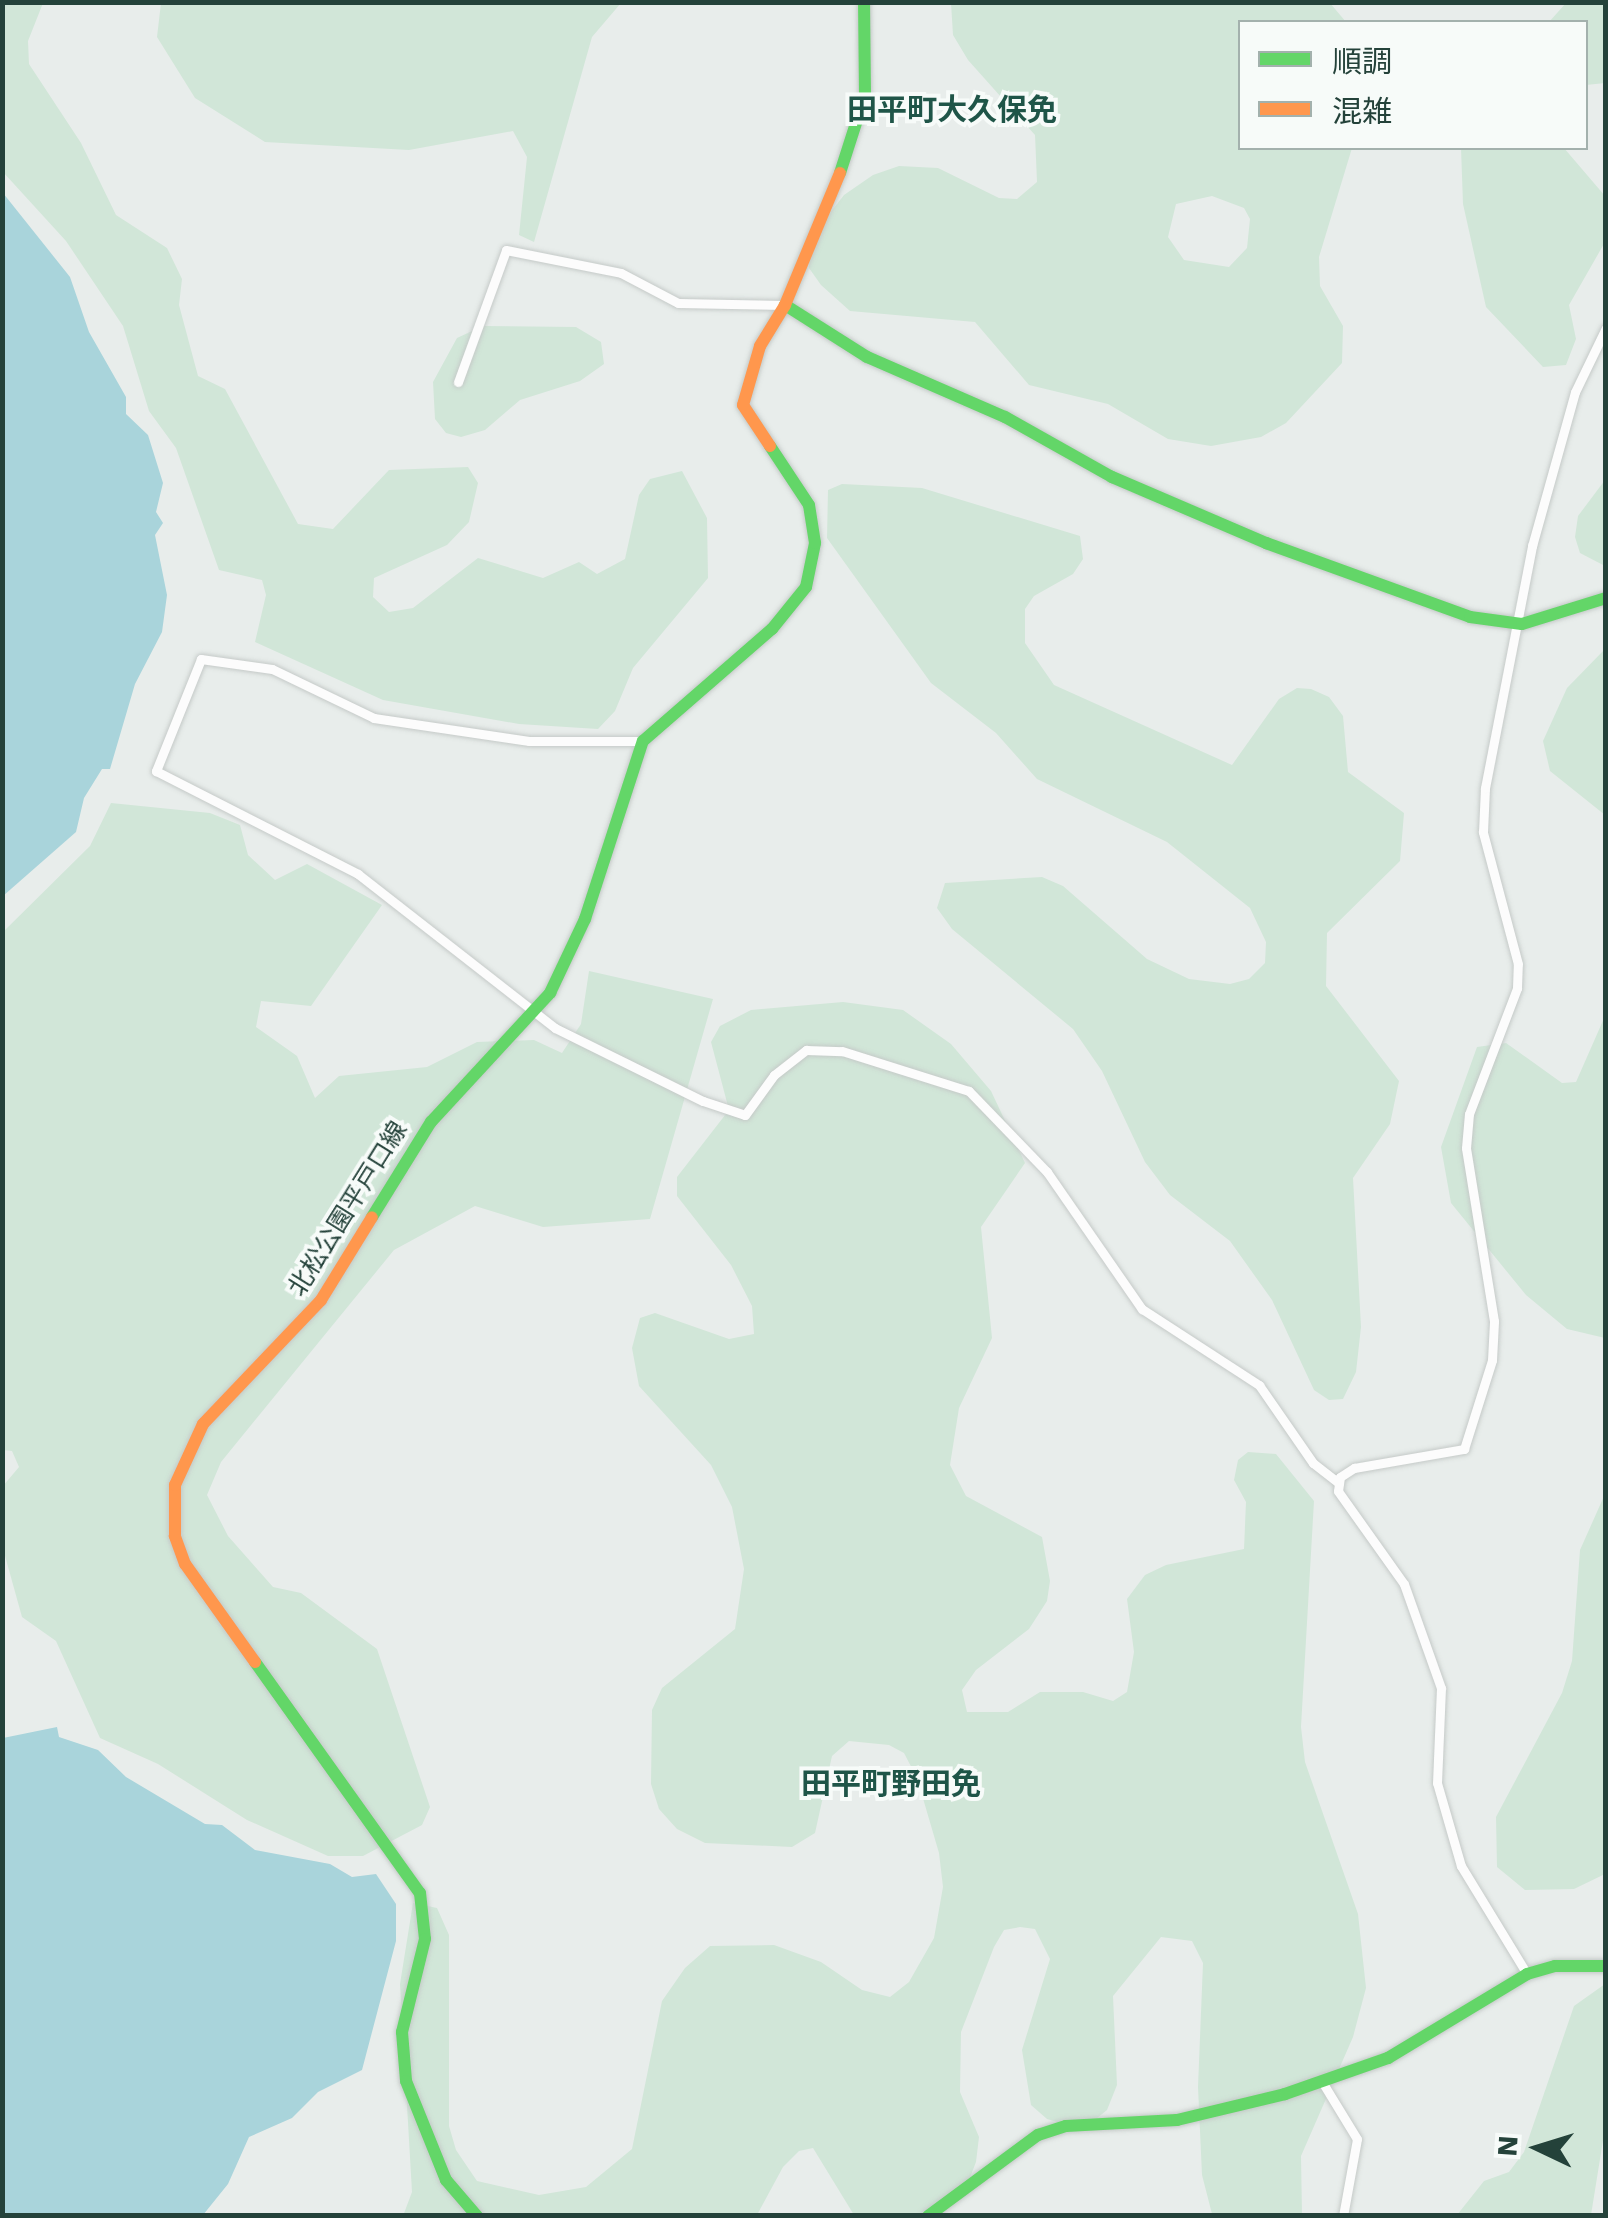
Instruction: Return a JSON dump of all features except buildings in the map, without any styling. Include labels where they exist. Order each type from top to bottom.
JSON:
[{"type":"main road","points":[[864,2],[864,95],[844,162],[784,304],[894,370],[1004,417],[1204,518],[1470,617],[1522,624],[1606,598]]},
{"type":"main road","name":"北松公園平戸口線","points":[[477,2216],[446,2180],[406,2081],[402,2032],[426,1929],[420,1893],[186,1564],[172,1508],[178,1468],[195,1435],[321,1300],[431,1122],[535,1012],[566,966],[643,741],[794,606],[812,569],[809,505],[743,405],[760,346],[784,304]]},
{"type":"main road","points":[[928,2216],[1038,2135],[1066,2126],[1212,2114],[1388,2058],[1527,1974],[1554,1966],[1606,1966]]},
{"type":"street","points":[[458,382],[506,250],[621,273],[678,303],[784,304]]},
{"type":"street","points":[[1339,1483],[1354,1468],[1464,1450],[1492,1360],[1494,1321],[1466,1148],[1480,1078],[1517,988],[1515,953],[1483,832],[1501,686],[1522,624],[1532,546],[1575,392],[1606,328]]},
{"type":"street","points":[[643,741],[530,741],[374,718],[300,680],[224,658],[201,659],[177,707],[156,771],[358,874],[535,1012],[633,1069],[745,1115],[774,1075],[806,1050],[842,1051],[969,1091],[1047,1172],[1142,1310],[1260,1385],[1313,1464],[1339,1483],[1345,1506],[1404,1584],[1440,1688],[1437,1783],[1461,1866],[1527,1974]]},
{"type":"street","points":[[1320,2079],[1356,2139],[1344,2216]]},
{"type":"green space","points":[[3,2],[43,3],[28,41],[29,64],[81,143],[116,215],[167,248],[182,279],[179,305],[198,376],[225,389],[298,524],[333,529],[389,470],[468,467],[478,483],[469,522],[447,545],[374,578],[373,597],[389,612],[413,608],[478,558],[543,578],[579,562],[597,574],[625,559],[639,495],[650,479],[682,471],[707,518],[708,578],[633,668],[615,711],[598,729],[519,724],[383,700],[255,642],[266,595],[262,580],[219,570],[176,448],[149,411],[123,326],[66,241],[3,172]]},
{"type":"green space","points":[[161,2],[621,3],[592,37],[534,242],[519,235],[527,157],[513,131],[409,150],[265,142],[195,98],[157,37]]},
{"type":"green space","points":[[951,3],[1330,3],[1344,20],[1238,20],[1238,150],[1351,150],[1319,257],[1320,286],[1343,326],[1342,363],[1286,423],[1261,437],[1211,446],[1168,439],[1108,404],[1029,385],[975,322],[850,311],[821,285],[809,268],[809,240],[844,195],[873,175],[899,166],[938,168],[999,198],[1017,199],[1037,182],[1035,135],[968,60],[953,35]],"holes":[[[1212,196],[1244,208],[1250,219],[1247,248],[1229,267],[1184,260],[1168,237],[1176,204]]]},
{"type":"green space","points":[[1566,3],[1605,3],[1605,83],[1588,85],[1588,20],[1551,20]]},
{"type":"green space","points":[[1461,150],[1566,150],[1605,196],[1605,242],[1569,305],[1576,339],[1566,365],[1543,367],[1486,307],[1463,204]]},
{"type":"green space","points":[[483,326],[576,327],[601,342],[604,364],[580,381],[520,400],[485,430],[461,437],[446,433],[435,419],[433,382],[457,338]]},
{"type":"green space","points":[[1605,480],[1605,566],[1580,553],[1575,537],[1578,516]]},
{"type":"green space","points":[[842,484],[922,488],[1080,536],[1083,559],[1073,574],[1034,596],[1025,609],[1025,643],[1054,685],[1232,765],[1279,699],[1297,688],[1311,689],[1329,697],[1343,716],[1348,772],[1404,813],[1400,861],[1327,933],[1326,986],[1399,1081],[1390,1124],[1353,1178],[1361,1327],[1356,1372],[1343,1399],[1329,1400],[1314,1390],[1272,1300],[1230,1241],[1170,1195],[1145,1162],[1102,1071],[1073,1029],[952,929],[937,908],[945,883],[1042,877],[1063,886],[1147,959],[1189,979],[1230,984],[1249,979],[1265,963],[1266,942],[1250,908],[1167,842],[1037,779],[996,733],[931,683],[827,538],[828,490]]},
{"type":"green space","points":[[1605,649],[1605,815],[1550,771],[1543,741],[1567,688]]},
{"type":"green space","points":[[111,803],[210,813],[240,825],[248,855],[275,880],[307,864],[382,905],[311,1006],[261,1001],[256,1027],[297,1056],[315,1098],[339,1076],[427,1067],[477,1042],[534,1040],[562,1053],[581,1024],[589,971],[713,999],[650,1219],[543,1227],[475,1206],[394,1250],[221,1462],[207,1495],[228,1536],[273,1587],[301,1593],[377,1649],[430,1807],[422,1825],[363,1856],[328,1856],[247,1820],[158,1764],[100,1738],[56,1641],[22,1617],[2,1545],[3,1486],[19,1467],[12,1451],[3,1450],[3,932],[90,846]]},
{"type":"green space","points":[[843,1002],[903,1010],[951,1044],[991,1091],[1025,1163],[981,1227],[992,1338],[959,1408],[950,1465],[966,1496],[1042,1537],[1050,1581],[1047,1601],[1029,1629],[976,1670],[962,1690],[967,1712],[1008,1712],[1040,1692],[1083,1692],[1113,1701],[1127,1692],[1134,1652],[1127,1599],[1145,1575],[1166,1565],[1244,1549],[1246,1502],[1234,1480],[1238,1460],[1248,1452],[1276,1454],[1314,1501],[1301,1727],[1305,1762],[1358,1914],[1366,1988],[1353,2037],[1301,2156],[1302,2215],[1212,2214],[1202,2175],[1198,2087],[1203,1963],[1192,1941],[1161,1937],[1113,1996],[1117,2085],[1107,2110],[1091,2123],[1068,2125],[1047,2119],[1031,2105],[1022,2050],[1050,1959],[1035,1929],[1020,1927],[1004,1930],[994,1947],[961,2032],[960,2092],[979,2137],[976,2162],[966,2188],[922,2215],[854,2215],[813,2148],[799,2151],[783,2167],[757,2215],[403,2216],[412,2192],[400,1984],[413,1903],[437,1908],[449,1935],[449,2126],[456,2150],[477,2181],[539,2195],[586,2187],[632,2149],[662,2001],[685,1968],[710,1946],[774,1945],[821,1962],[862,1990],[890,1997],[909,1982],[934,1938],[943,1887],[939,1853],[917,1778],[904,1753],[889,1745],[849,1741],[832,1756],[815,1833],[792,1847],[705,1843],[677,1829],[659,1809],[651,1784],[652,1710],[662,1688],[735,1629],[744,1569],[732,1507],[711,1465],[639,1386],[632,1348],[640,1318],[655,1313],[729,1339],[754,1334],[752,1306],[731,1265],[677,1196],[677,1177],[729,1110],[711,1042],[720,1026],[751,1010]]},
{"type":"green space","points":[[1605,1016],[1605,1338],[1567,1329],[1526,1295],[1451,1203],[1441,1147],[1477,1047],[1506,1043],[1562,1083],[1576,1082]]},
{"type":"green space","points":[[1605,1494],[1605,1874],[1574,1889],[1525,1890],[1497,1867],[1496,1817],[1562,1693],[1572,1661],[1580,1550]]},
{"type":"green space","points":[[1605,1984],[1605,2128],[1591,2215],[1457,2215],[1484,2181],[1509,2172],[1524,2152],[1574,2006]]},
{"type":"water","points":[[3,193],[70,277],[89,332],[126,397],[126,414],[148,435],[163,483],[156,512],[163,523],[155,535],[167,595],[162,632],[135,684],[110,769],[102,769],[84,798],[76,832],[3,896]]},
{"type":"water","points":[[57,1727],[59,1737],[98,1750],[126,1777],[205,1824],[222,1825],[255,1850],[330,1864],[352,1877],[376,1874],[396,1904],[396,1941],[362,2070],[318,2092],[292,2118],[249,2137],[228,2184],[203,2215],[3,2215],[3,1738]]},
{"type":"traffic: fast","points":[[840,173],[865,95],[864,2]]},
{"type":"traffic: fast","points":[[785,305],[867,357],[1005,417],[1112,477],[1266,543],[1470,617],[1522,624],[1606,598]]},
{"type":"traffic: fast","points":[[372,1217],[431,1122],[550,993],[585,919],[643,741],[772,629],[806,587],[815,543],[809,505],[770,446]]},
{"type":"traffic: fast","points":[[255,1662],[420,1893],[425,1939],[402,2032],[406,2081],[446,2180],[477,2216]]},
{"type":"traffic: fast","points":[[928,2216],[1038,2135],[1066,2126],[1177,2120],[1285,2094],[1388,2058],[1527,1974],[1555,1966],[1606,1966]]},
{"type":"traffic: slow","points":[[770,446],[743,405],[760,346],[785,305],[840,173]]},
{"type":"traffic: slow","points":[[255,1662],[185,1564],[175,1536],[175,1485],[203,1424],[321,1300],[372,1217]]},
{"type":"district","name":"田平町大久保免","points":[[952,110]]},
{"type":"district","name":"田平町野田免","points":[[891,1784]]}]
